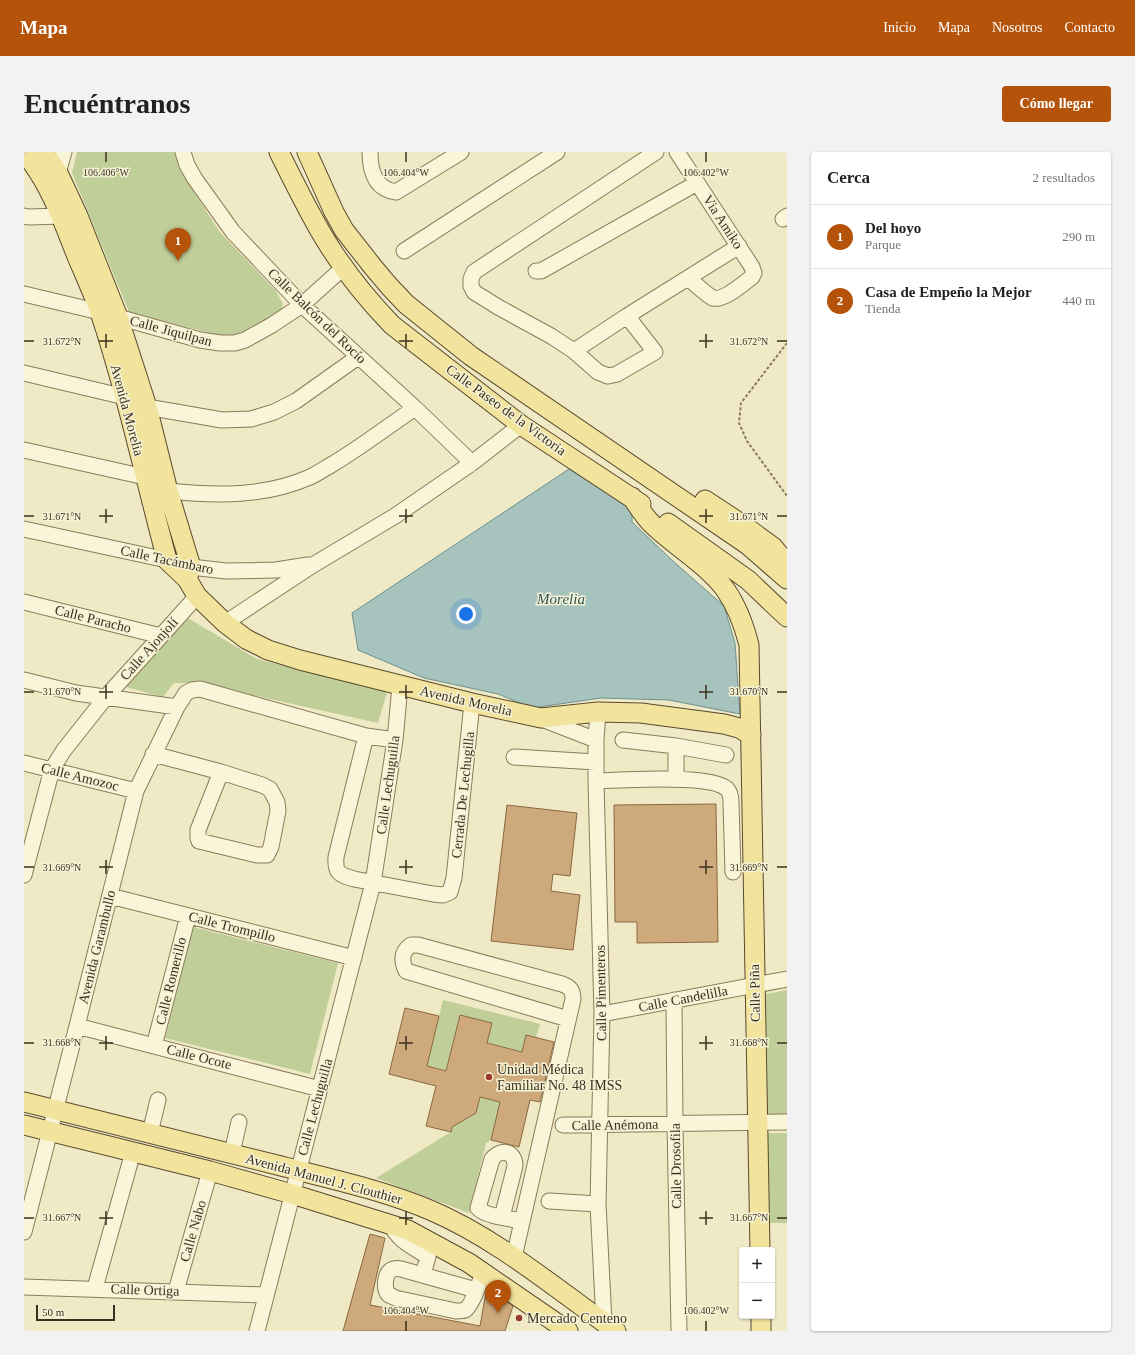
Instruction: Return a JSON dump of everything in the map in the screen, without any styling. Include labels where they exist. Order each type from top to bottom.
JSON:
[{"type":"main road","name":"Avenida Morelia","points":[[24,152],[46,183],[100,312],[125,397],[167,560],[189,573]]},
{"type":"main road","name":"Avenida Morelia","points":[[44,152],[58,173],[78,216],[118,317],[147,407],[189,573],[197,596],[224,623],[246,639],[268,650],[300,660],[400,686],[541,718],[598,712],[641,713],[724,724],[739,728],[751,735]]},
{"type":"main road","name":"Calle Paseo de la Victoria","points":[[279,152],[306,206],[324,237],[344,267],[375,307],[392,325],[521,425],[632,497],[748,580],[787,617]]},
{"type":"main road","name":"Calle Paseo de la Victoria","points":[[307,152],[334,212],[358,250],[406,304],[471,356],[748,545],[787,579]]},
{"type":"main road","points":[[471,356],[561,406],[743,525],[773,547],[787,564]]},
{"type":"main road","name":"Calle Piña","points":[[632,497],[654,526],[710,574],[724,589],[736,606],[744,624],[749,645],[760,1247]]},
{"type":"main road","name":"Avenida Manuel J. Clouthier","points":[[24,1102],[232,1153],[400,1199],[430,1210],[476,1233],[514,1257],[610,1327]]},
{"type":"main road","name":"Avenida Manuel J. Clouthier","points":[[24,1125],[292,1194],[408,1230],[469,1263],[479,1281],[568,1331]]},
{"type":"main road","points":[[761,1319],[761,1331]]},
{"type":"street","points":[[58,173],[64,152]]},
{"type":"street","name":"Calle Balcón del Rocío","points":[[183,152],[187,165],[195,180],[233,232],[302,305],[415,408],[472,463]]},
{"type":"street","points":[[370,152],[371,165],[377,181],[388,191],[396,192],[461,152]]},
{"type":"street","points":[[404,251],[557,152]]},
{"type":"street","points":[[627,316],[654,352],[617,374],[608,376],[598,372],[574,351],[551,336],[474,292],[471,286],[471,278],[474,272],[636,157],[656,152]]},
{"type":"street","name":"Via Amiko","points":[[676,152],[739,246],[754,273],[752,277],[726,296],[720,298],[714,298],[688,278]]},
{"type":"street","points":[[536,271],[541,271],[697,183]]},
{"type":"street","points":[[24,216],[61,216]]},
{"type":"street","points":[[574,351],[739,246]]},
{"type":"street","name":"Calle Jiquilpan","points":[[24,294],[100,312],[200,340],[228,343],[245,340],[285,317],[302,305],[344,267]]},
{"type":"street","points":[[147,407],[222,420],[251,419],[274,412],[296,401],[358,357]]},
{"type":"street","points":[[24,373],[125,397]]},
{"type":"street","points":[[168,491],[200,495],[239,495],[280,487],[303,480],[344,458],[415,408]]},
{"type":"street","name":"Calle Tacámbaro","points":[[224,623],[313,564],[395,516],[472,463],[521,425]]},
{"type":"street","points":[[24,450],[145,477]]},
{"type":"street","name":"Calle Tacámbaro","points":[[24,528],[167,560]]},
{"type":"street","name":"Calle Tacámbaro","points":[[189,573],[276,570],[313,564]]},
{"type":"street","name":"Calle Ajonjolí","points":[[24,875],[27,846],[52,769],[64,750],[106,698],[197,596]]},
{"type":"street","name":"Calle Paracho","points":[[24,602],[161,636]]},
{"type":"street","points":[[24,680],[76,693],[177,707]]},
{"type":"street","name":"Calle Lechuguilla","points":[[257,1331],[373,883],[395,740],[400,686]]},
{"type":"street","name":"Avenida Garambullo","points":[[24,1232],[136,791],[153,754],[177,707],[186,693],[200,688],[366,736],[395,740]]},
{"type":"street","name":"Cerrada De Lechugilla","points":[[453,886],[472,703]]},
{"type":"street","name":"Calle Pimenteros","points":[[598,712],[596,781],[602,1014],[598,1204],[610,1327]]},
{"type":"street","points":[[541,718],[596,740]]},
{"type":"street","name":"Calle Lechuguilla","points":[[366,736],[336,857],[337,871],[341,875],[373,883],[443,895],[450,892],[453,886]]},
{"type":"street","points":[[623,740],[676,746],[726,755]]},
{"type":"street","points":[[676,746],[676,779]]},
{"type":"street","points":[[153,754],[221,772],[270,789],[278,802],[278,811],[271,847],[267,855],[257,855],[199,841],[198,830],[221,772]]},
{"type":"street","points":[[514,757],[596,762]]},
{"type":"street","name":"Calle Amozoc","points":[[24,762],[136,791]]},
{"type":"street","points":[[596,781],[639,778],[696,780],[718,784],[727,789],[730,794],[731,803],[733,872]]},
{"type":"street","name":"Calle Trompillo","points":[[110,896],[354,958]]},
{"type":"street","name":"Calle Romerillo","points":[[154,1046],[188,916]]},
{"type":"street","points":[[514,1257],[573,999],[573,993],[570,987],[562,984],[418,945],[411,945],[404,951],[402,958],[406,971],[568,1019]]},
{"type":"street","name":"Calle Candelilla","points":[[602,1014],[787,979]]},
{"type":"street","name":"Calle Drosofila","points":[[674,1000],[679,1331]]},
{"type":"street","name":"Calle Ocote","points":[[77,1026],[320,1088]]},
{"type":"street","points":[[150,1133],[158,1100]]},
{"type":"street","points":[[232,1153],[239,1122]]},
{"type":"street","name":"Calle Anémona","points":[[563,1125],[787,1122]]},
{"type":"street","points":[[95,1288],[133,1152]]},
{"type":"street","name":"Calle Nabo","points":[[176,1291],[210,1172]]},
{"type":"street","points":[[549,1202],[598,1204]]},
{"type":"street","points":[[502,1217],[522,1221]]},
{"type":"street","points":[[391,1225],[395,1234],[408,1245],[428,1257],[423,1274]]},
{"type":"street","points":[[394,1268],[423,1274],[479,1281],[469,1307],[464,1311],[456,1311],[395,1298],[389,1295],[386,1290],[387,1275],[390,1270],[394,1268]]},
{"type":"street","name":"Calle Ortiga","points":[[24,1287],[95,1288],[266,1295]]},
{"type":"path","points":[[787,343],[741,402],[738,423],[747,441],[787,496]]},
{"type":"green space","points":[[77,152],[174,152],[180,170],[219,231],[276,291],[283,304],[281,313],[229,338],[129,312],[72,173]]},
{"type":"green space","points":[[186,617],[257,659],[387,692],[378,723],[197,683],[174,683],[163,697],[126,687]]},
{"type":"green space","points":[[193,927],[338,963],[310,1074],[165,1038]]},
{"type":"green space","points":[[787,990],[787,1114],[759,1114],[761,995]]},
{"type":"green space","points":[[443,1000],[540,1024],[536,1037],[519,1059],[521,1051],[487,1043],[492,1023],[460,1015],[446,1071],[435,1068],[432,1078],[424,1076]]},
{"type":"green space","points":[[460,1094],[463,1120],[476,1113],[480,1097],[500,1102],[491,1140],[486,1143],[469,1213],[376,1178],[451,1132]]},
{"type":"green space","points":[[762,1133],[787,1133],[787,1223],[763,1223]]},
{"type":"water","name":"Morelia","points":[[569,469],[632,506],[632,522],[674,562],[724,606],[735,643],[740,714],[669,700],[601,698],[532,708],[498,694],[424,678],[358,650],[352,613]]},
{"type":"building","points":[[716,804],[718,942],[637,943],[637,922],[615,922],[614,805]]},
{"type":"building","points":[[507,805],[577,813],[570,876],[553,874],[551,891],[580,895],[573,950],[491,941]]},
{"type":"building","name":"Unidad Médica Familiar No. 48 IMSS","points":[[405,1008],[439,1016],[427,1066],[446,1071],[460,1015],[492,1023],[487,1043],[522,1052],[526,1035],[554,1042],[540,1102],[530,1100],[519,1147],[491,1140],[500,1102],[480,1097],[476,1113],[452,1127],[451,1132],[426,1126],[436,1086],[389,1074]]},
{"type":"building","points":[[370,1234],[385,1238],[370,1305],[480,1326],[486,1292],[495,1294],[513,1306],[505,1331],[343,1331]]},
{"type":"place","name":"Del hoyo","points":[[178,261]]},
{"type":"place","name":"Unidad Médica Familiar No. 48 IMSS","points":[[489,1077]]},
{"type":"place","name":"Casa de Empeño la Mejor","points":[[498,1313]]},
{"type":"place","name":"Mercado Centeno","points":[[519,1318]]}]
